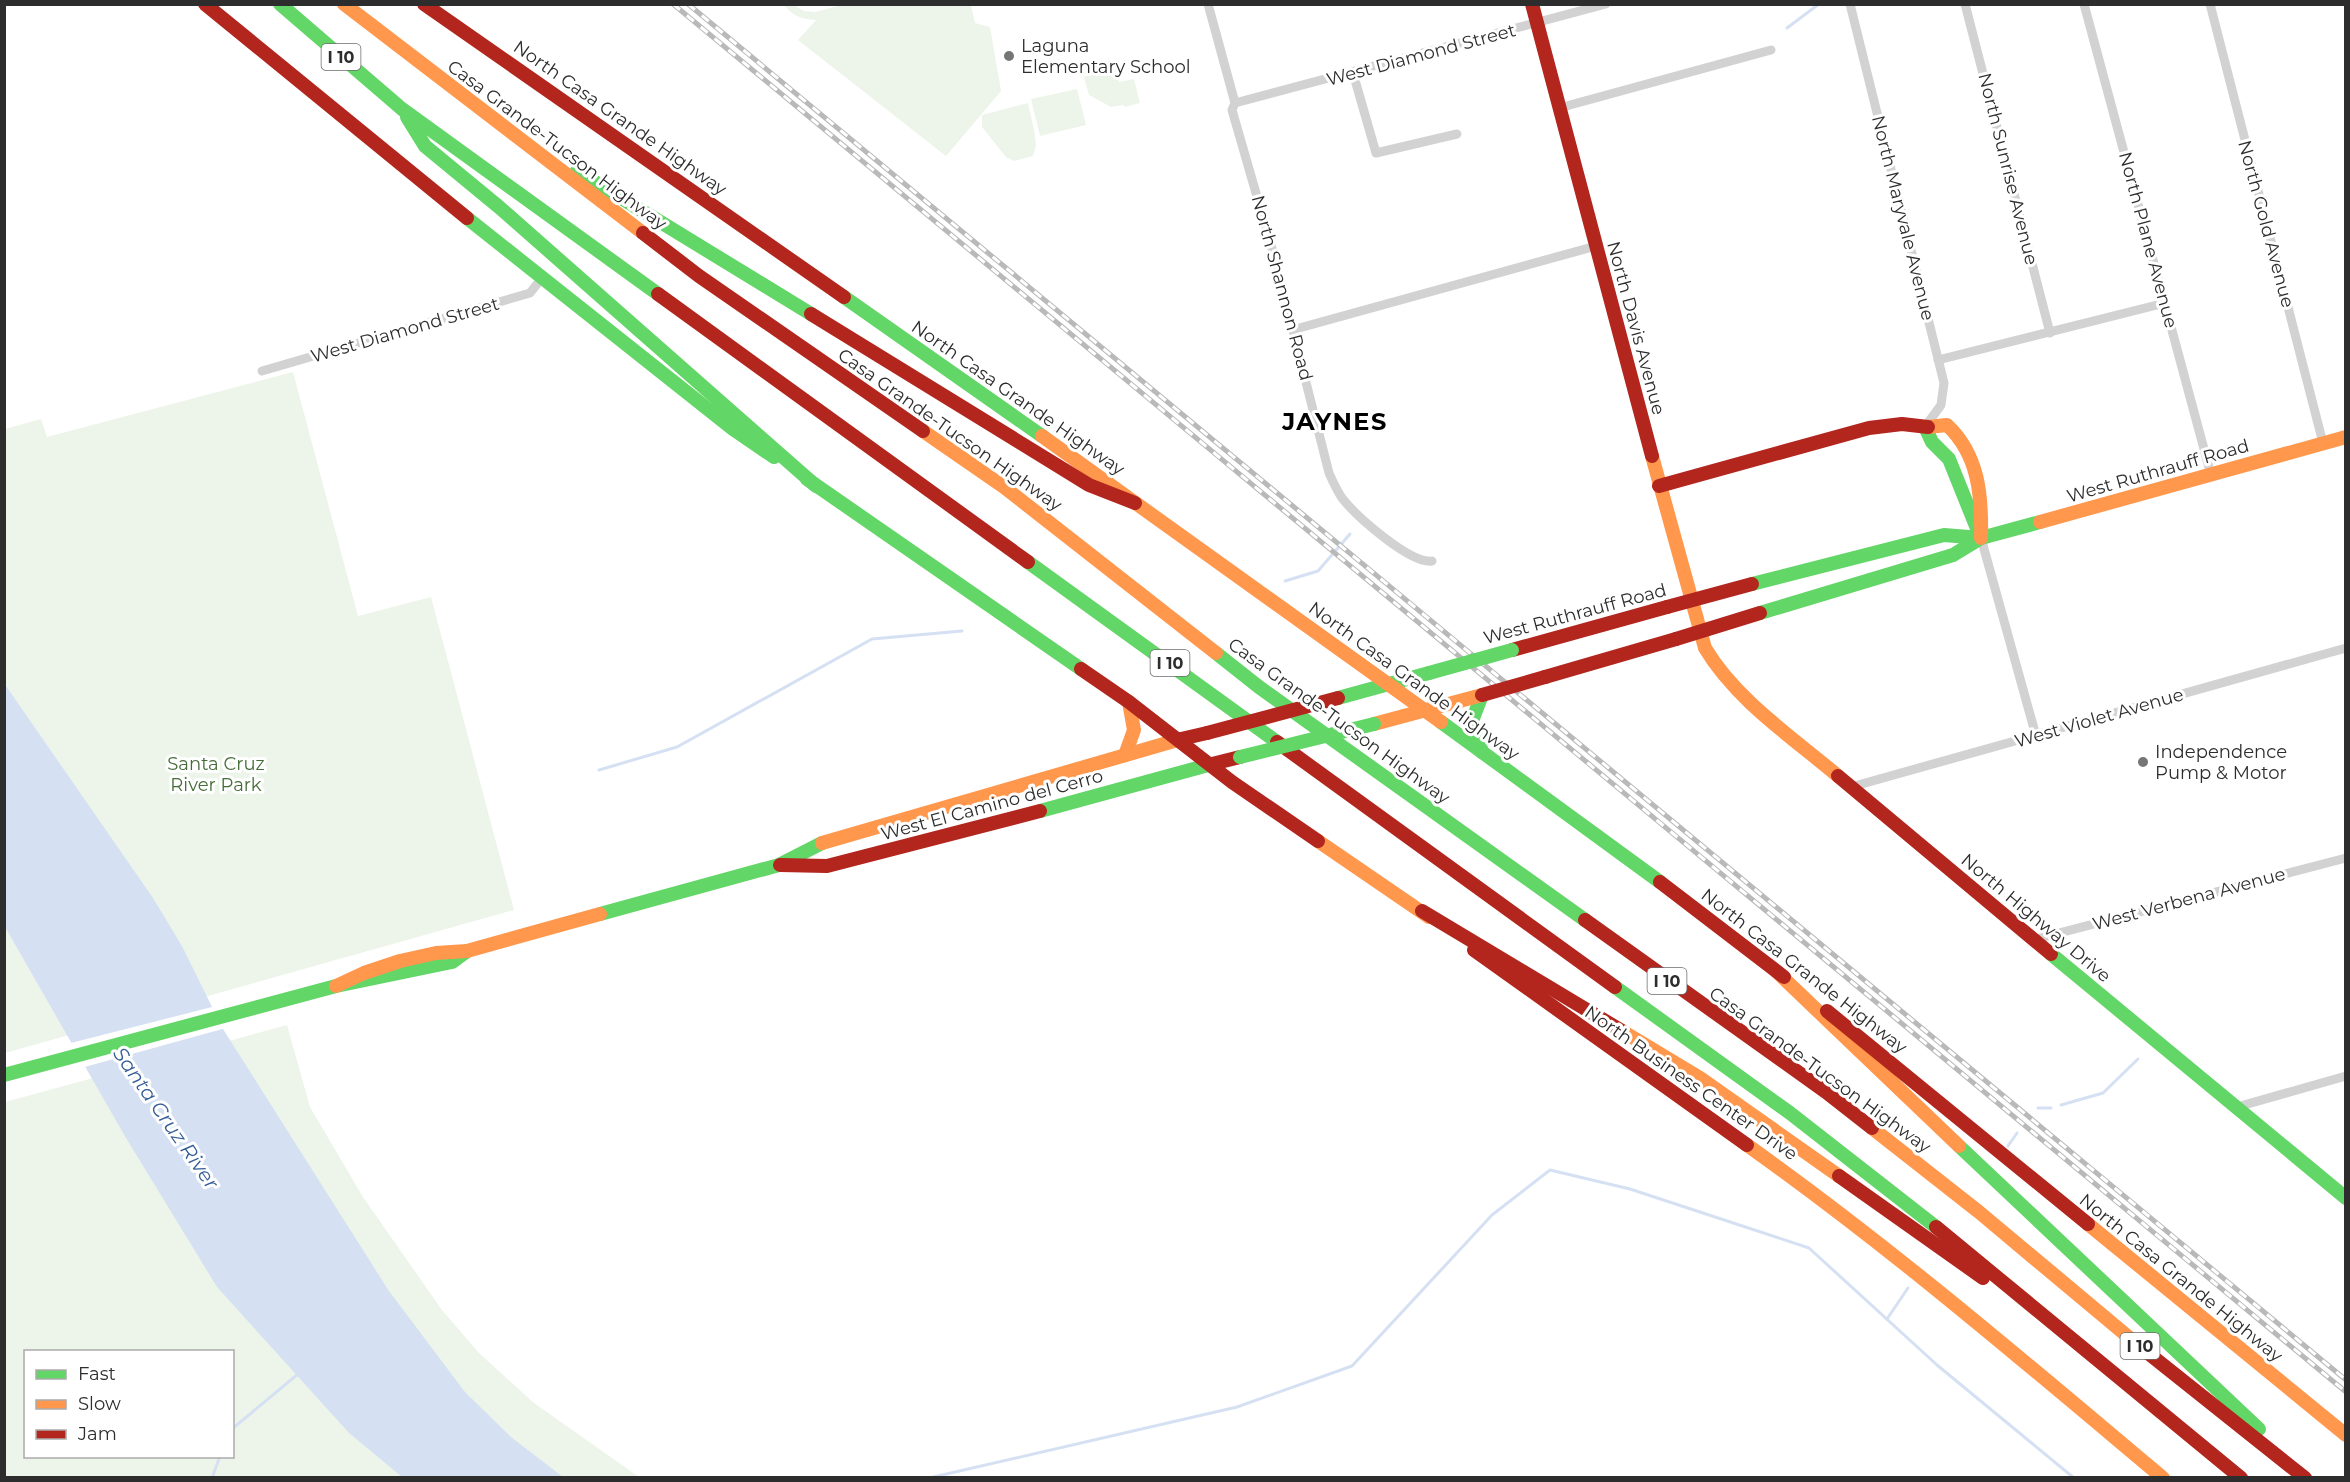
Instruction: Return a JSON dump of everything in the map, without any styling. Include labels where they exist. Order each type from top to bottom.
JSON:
[{"type":"main road","points":[[205,4],[541,279],[733,429],[1129,702],[1180,740]]},
{"type":"main road","name":"I 10","points":[[280,4],[402,109],[1790,1113],[1932,1224],[2241,1478]]},
{"type":"main road","name":"Casa Grande-Tucson Highway","points":[[344,4],[699,276],[1004,487],[1259,687],[1826,1092],[1979,1212],[2074,1294],[2307,1478]]},
{"type":"main road","name":"North Casa Grande Highway","points":[[424,4],[752,232],[1135,503],[1691,904],[1905,1072],[2346,1435]]},
{"type":"main road","name":"North Davis Avenue","points":[[1532,4],[1683,575],[1711,659]]},
{"type":"main road","points":[[402,109],[425,146],[499,207],[816,486]]},
{"type":"main road","points":[[520,140],[536,146],[1089,485],[1135,503]]},
{"type":"main road","points":[[1659,486],[1869,428],[1902,424],[1924,427],[1947,425],[1956,431],[1964,443],[1982,503],[1981,538]]},
{"type":"main road","points":[[1924,427],[1932,442],[1952,466],[1981,538]]},
{"type":"main road","name":"West Ruthrauff Road","points":[[1212,764],[1476,699],[1953,555],[1981,538],[2346,437]]},
{"type":"main road","name":"West Ruthrauff Road","points":[[1180,740],[1752,584],[1944,535],[1981,538]]},
{"type":"main road","name":"North Highway Drive","points":[[1711,659],[1740,692],[1851,787],[2346,1198]]},
{"type":"main road","points":[[1476,699],[1472,721],[1482,752]]},
{"type":"main road","points":[[1125,755],[1134,730],[1129,702]]},
{"type":"main road","name":"West El Camino del Cerro","points":[[4,1075],[336,986],[355,974],[449,949],[467,951],[779,865],[823,842],[1180,740]]},
{"type":"main road","name":"North Business Center Drive","points":[[1180,740],[1232,782],[1422,911],[1833,1206],[1906,1263],[2163,1478]]},
{"type":"main road","name":"West El Camino del Cerro","points":[[779,865],[827,866],[966,832],[1212,764]]},
{"type":"main road","points":[[1422,911],[1700,1078],[2085,1349]]},
{"type":"main road","points":[[1776,970],[2307,1478]]},
{"type":"street","name":"North Shannon Road","points":[[1208,4],[1235,103],[1232,110],[1329,473],[1340,496],[1355,513],[1409,555],[1424,562],[1431,561]]},
{"type":"street","name":"West Diamond Street","points":[[1235,103],[1353,74],[1606,4]]},
{"type":"street","name":"North Maryvale Avenue","points":[[1850,4],[1944,383],[1943,400],[1924,427]]},
{"type":"street","name":"North Sunrise Avenue","points":[[1965,4],[2050,333]]},
{"type":"street","name":"North Plane Avenue","points":[[2084,4],[2211,475]]},
{"type":"street","name":"North Gold Avenue","points":[[2210,4],[2323,443]]},
{"type":"street","points":[[1559,108],[1771,50]]},
{"type":"street","points":[[1353,74],[1376,153],[1457,134]]},
{"type":"street","points":[[1292,330],[1596,246]]},
{"type":"street","name":"West Diamond Street","points":[[262,371],[530,293],[541,279]]},
{"type":"street","points":[[1938,360],[2165,303]]},
{"type":"street","points":[[1981,538],[2036,736]]},
{"type":"street","name":"West Violet Avenue","points":[[1851,787],[2346,648]]},
{"type":"street","name":"West Verbena Avenue","points":[[2033,940],[2346,858]]},
{"type":"street","points":[[2237,1107],[2346,1076]]},
{"type":"green space","points":[[784,5],[794,5],[804,11],[815,12],[842,5],[971,5],[975,23],[990,27],[1001,91],[946,156],[798,40],[816,20],[798,16]]},
{"type":"green space","points":[[1116,71],[1119,82],[1134,79],[1140,103],[1125,107],[1123,105],[1111,107],[1089,95],[1084,78],[1087,74]]},
{"type":"green space","points":[[1077,89],[1086,125],[1040,136],[1031,99]]},
{"type":"green space","points":[[1028,103],[1036,145],[1033,156],[1014,161],[1006,157],[982,127],[982,115]]},
{"type":"green space","name":"Santa Cruz River Park","points":[[293,372],[358,616],[431,597],[514,910],[5,1053],[5,429],[41,419],[47,437]]},
{"type":"green space","points":[[287,1025],[310,1107],[363,1197],[442,1310],[479,1353],[534,1403],[639,1477],[5,1478],[5,1102]]},
{"type":"water","name":"Santa Cruz River","points":[[4,683],[153,898],[182,946],[223,1029],[389,1291],[465,1392],[511,1437],[563,1477],[402,1477],[349,1433],[217,1287],[126,1138],[5,927]]},
{"type":"pier","points":[[216,1006],[226,1028],[81,1068],[67,1044]]},
{"type":"waterway","points":[[1787,28],[1819,4]]},
{"type":"waterway","points":[[1285,581],[1318,571],[1350,534]]},
{"type":"waterway","points":[[599,770],[677,747],[872,639],[962,631]]},
{"type":"waterway","points":[[2061,1105],[2103,1093],[2138,1059]]},
{"type":"waterway","points":[[2038,1108],[2051,1108]]},
{"type":"waterway","points":[[2008,1146],[2017,1133]]},
{"type":"waterway","points":[[929,1478],[1237,1407],[1352,1366],[1492,1215],[1550,1170],[1630,1189],[1809,1248],[1937,1365],[2074,1478]]},
{"type":"waterway","points":[[1887,1319],[1908,1288]]},
{"type":"waterway","points":[[234,1427],[298,1374]]},
{"type":"waterway","points":[[212,1478],[219,1458]]},
{"type":"railway","points":[[673,4],[2346,1392]]},
{"type":"railway","points":[[688,4],[2346,1380]]},
{"type":"traffic: fast","points":[[280,4],[402,109],[658,294]]},
{"type":"traffic: fast","points":[[407,117],[425,146],[499,207],[816,486]]},
{"type":"traffic: fast","points":[[577,171],[811,314]]},
{"type":"traffic: fast","points":[[467,218],[733,429],[774,457]]},
{"type":"traffic: fast","points":[[844,297],[1042,436]]},
{"type":"traffic: fast","points":[[1925,427],[1932,442],[1949,459],[1980,536]]},
{"type":"traffic: fast","points":[[807,479],[1081,669]]},
{"type":"traffic: fast","points":[[1760,613],[1953,555],[1981,538],[2040,522]]},
{"type":"traffic: fast","points":[[1752,584],[1944,535],[1981,538]]},
{"type":"traffic: fast","points":[[1028,562],[1277,742]]},
{"type":"traffic: fast","points":[[1429,673],[1512,650]]},
{"type":"traffic: fast","points":[[1216,653],[1259,687],[1585,920]]},
{"type":"traffic: fast","points":[[1338,698],[1429,673]]},
{"type":"traffic: fast","points":[[1482,695],[1472,721],[1482,752]]},
{"type":"traffic: fast","points":[[1441,722],[1660,882]]},
{"type":"traffic: fast","points":[[1240,757],[1374,724]]},
{"type":"traffic: fast","points":[[1040,811],[1212,764]]},
{"type":"traffic: fast","points":[[600,914],[779,865],[822,843]]},
{"type":"traffic: fast","points":[[4,1075],[336,986],[452,962],[467,951]]},
{"type":"traffic: fast","points":[[2051,954],[2346,1198]]},
{"type":"traffic: fast","points":[[1615,987],[1790,1113],[1936,1227]]},
{"type":"traffic: fast","points":[[1959,1146],[2259,1429]]},
{"type":"traffic: slow","points":[[344,4],[643,233]]},
{"type":"traffic: slow","points":[[1928,427],[1947,425],[1966,449],[1979,492],[1981,538]]},
{"type":"traffic: slow","points":[[923,431],[1004,487],[1216,653]]},
{"type":"traffic: slow","points":[[1042,436],[1441,722]]},
{"type":"traffic: slow","points":[[2040,522],[2346,437]]},
{"type":"traffic: slow","points":[[1652,456],[1705,648],[1732,684],[1749,701],[1838,776]]},
{"type":"traffic: slow","points":[[1374,724],[1482,695]]},
{"type":"traffic: slow","points":[[1125,755],[1134,730],[1129,702]]},
{"type":"traffic: slow","points":[[822,843],[1181,739]]},
{"type":"traffic: slow","points":[[1318,841],[1429,917]]},
{"type":"traffic: slow","points":[[336,986],[364,973],[400,961],[436,953],[467,951],[600,914]]},
{"type":"traffic: slow","points":[[1776,971],[1959,1146]]},
{"type":"traffic: slow","points":[[1622,1031],[1700,1078],[1839,1176]]},
{"type":"traffic: slow","points":[[1872,1128],[1979,1212],[2138,1345]]},
{"type":"traffic: slow","points":[[1747,1145],[1854,1224],[2163,1478]]},
{"type":"traffic: slow","points":[[2088,1224],[2346,1435]]},
{"type":"traffic: jam","points":[[205,4],[467,218]]},
{"type":"traffic: jam","points":[[424,4],[844,297]]},
{"type":"traffic: jam","points":[[1532,4],[1652,456]]},
{"type":"traffic: jam","points":[[643,233],[699,276],[923,431]]},
{"type":"traffic: jam","points":[[658,294],[1028,562]]},
{"type":"traffic: jam","points":[[811,314],[1089,485],[1135,503]]},
{"type":"traffic: jam","points":[[1659,486],[1869,428],[1902,424],[1928,427]]},
{"type":"traffic: jam","points":[[1667,607],[1752,584]]},
{"type":"traffic: jam","points":[[1512,650],[1667,607]]},
{"type":"traffic: jam","points":[[1676,639],[1760,613]]},
{"type":"traffic: jam","points":[[1545,677],[1676,639]]},
{"type":"traffic: jam","points":[[1081,669],[1129,702],[1232,782],[1318,841]]},
{"type":"traffic: jam","points":[[1482,695],[1545,677]]},
{"type":"traffic: jam","points":[[1207,733],[1338,698]]},
{"type":"traffic: jam","points":[[1181,739],[1207,733]]},
{"type":"traffic: jam","points":[[1277,742],[1615,987]]},
{"type":"traffic: jam","points":[[1212,764],[1240,757]]},
{"type":"traffic: jam","points":[[1838,776],[2051,954]]},
{"type":"traffic: jam","points":[[780,865],[827,866],[1040,811]]},
{"type":"traffic: jam","points":[[1660,882],[1784,977]]},
{"type":"traffic: jam","points":[[1422,911],[1622,1031]]},
{"type":"traffic: jam","points":[[1585,920],[1826,1092],[1872,1128]]},
{"type":"traffic: jam","points":[[1474,950],[1747,1145]]},
{"type":"traffic: jam","points":[[1827,1011],[2088,1224]]},
{"type":"traffic: jam","points":[[1839,1176],[1983,1278]]},
{"type":"traffic: jam","points":[[1936,1227],[2241,1478]]},
{"type":"traffic: jam","points":[[2138,1345],[2305,1478]]},
{"type":"place","name":"Laguna Elementary School","points":[[1009,56]]},
{"type":"place","name":"Independence Pump & Motor","points":[[2143,762]]},
{"type":"district","name":"JAYNES","points":[[1335,421]]}]
